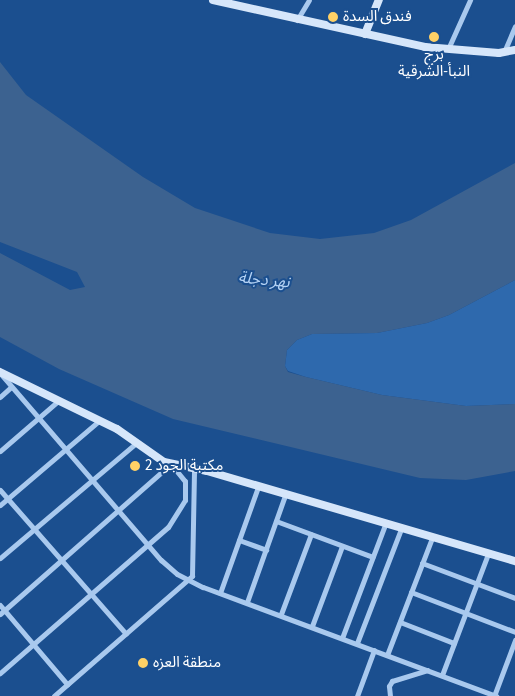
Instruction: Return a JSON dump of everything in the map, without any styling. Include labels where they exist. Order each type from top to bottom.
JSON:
[{"type":"main road","points":[[213,0],[297,20],[448,49],[504,53],[515,50]]},
{"type":"main road","points":[[365,34],[379,0]]},
{"type":"main road","points":[[0,372],[100,420],[151,455],[170,464],[194,469],[515,561]]},
{"type":"street","points":[[297,20],[309,0]]},
{"type":"street","points":[[448,49],[470,0]]},
{"type":"street","points":[[504,53],[515,26]]},
{"type":"street","points":[[0,372],[147,544],[169,568],[189,580],[494,696],[514,643]]},
{"type":"street","points":[[0,397],[11,387]]},
{"type":"street","points":[[0,451],[59,400]]},
{"type":"street","points":[[0,505],[100,420]]},
{"type":"street","points":[[0,558],[136,443]]},
{"type":"street","points":[[0,674],[172,522],[187,496],[187,485],[170,464],[119,512],[2,612]]},
{"type":"street","points":[[54,696],[189,580],[193,570],[194,469]]},
{"type":"street","points":[[220,593],[258,487]]},
{"type":"street","points":[[0,490],[61,562],[126,634]]},
{"type":"street","points":[[247,602],[285,495]]},
{"type":"street","points":[[276,521],[373,557]]},
{"type":"street","points":[[342,638],[385,525]]},
{"type":"street","points":[[357,643],[400,529]]},
{"type":"street","points":[[281,614],[311,534]]},
{"type":"street","points":[[387,655],[432,538]]},
{"type":"street","points":[[239,540],[266,550]]},
{"type":"street","points":[[312,626],[342,546]]},
{"type":"street","points":[[442,675],[488,554]]},
{"type":"street","points":[[422,563],[515,598]]},
{"type":"street","points":[[411,592],[515,632]]},
{"type":"street","points":[[0,605],[2,612],[33,644],[67,684]]},
{"type":"street","points":[[400,622],[454,643]]},
{"type":"street","points":[[357,696],[374,650]]},
{"type":"street","points":[[390,696],[389,686],[392,681],[427,670]]},
{"type":"shaded area","points":[[515,280],[515,404],[466,406],[382,395],[306,377],[288,371],[285,366],[287,350],[297,340],[312,334],[377,333],[427,323],[449,315]]},
{"type":"water","name":"نهر دجلة","points":[[0,62],[26,95],[143,177],[195,208],[270,233],[320,239],[374,233],[411,220],[515,163],[515,280],[449,315],[427,323],[377,333],[312,334],[297,340],[287,350],[285,366],[288,372],[382,395],[466,406],[515,404],[515,471],[466,480],[420,478],[173,419],[59,369],[0,337],[0,253],[70,290],[85,287],[77,272],[0,242]]},
{"type":"place","name":"فندق السدة","points":[[333,17]]},
{"type":"place","name":"برج النبأ-الشرقية","points":[[434,37]]},
{"type":"place","name":"مكتبة الجود 2","points":[[135,466]]},
{"type":"place","name":"منطقة العزه","points":[[143,663]]}]
